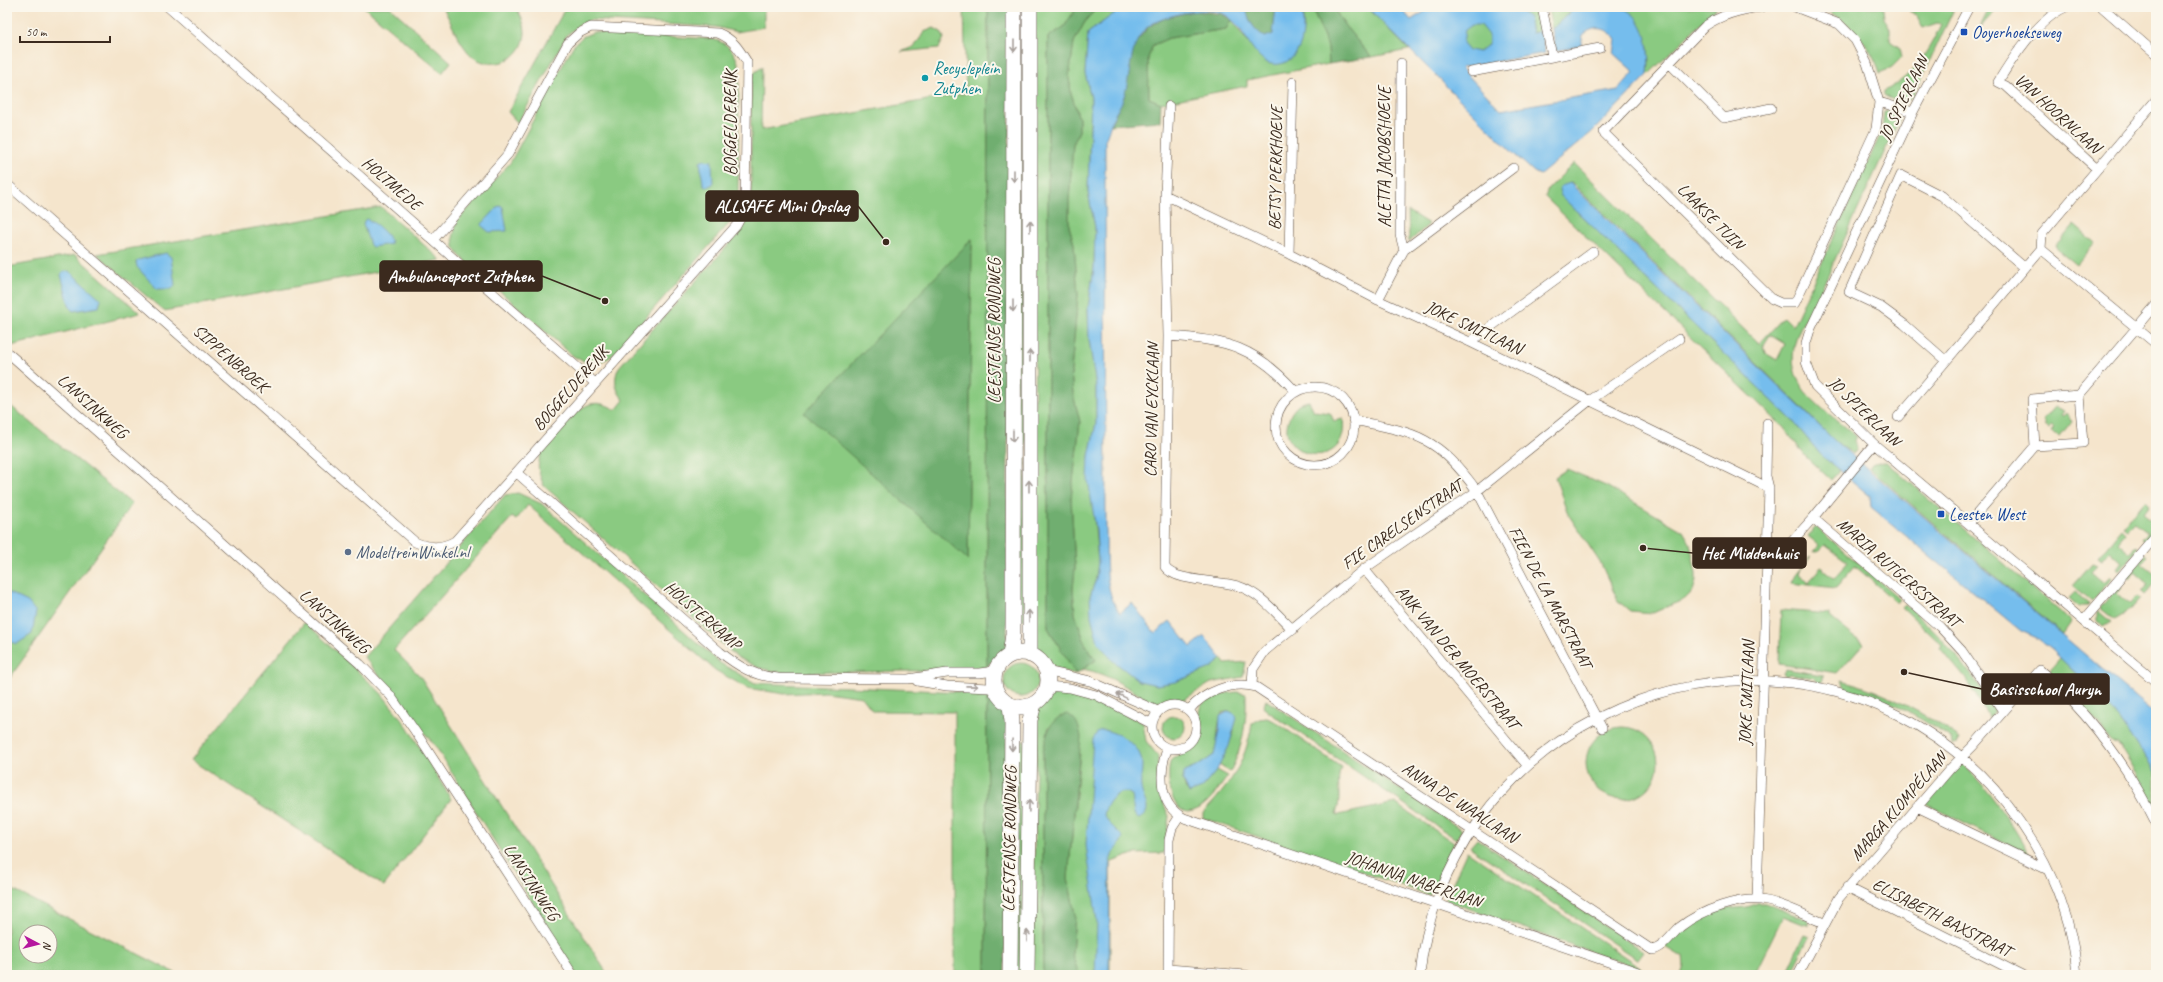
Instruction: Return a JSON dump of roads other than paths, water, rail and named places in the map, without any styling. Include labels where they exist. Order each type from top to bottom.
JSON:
[{"type":"main road","name":"LEESTENSE RONDWEG","points":[[1010,655],[1013,618],[1014,7]]},
{"type":"main road","name":"LEESTENSE RONDWEG","points":[[1030,7],[1030,655]]},
{"type":"main road","points":[[1021,653],[1030,655],[1040,661],[1046,671],[1048,686],[1041,699],[1034,704],[1023,708],[1010,706],[1001,700],[995,690],[995,671],[1002,660],[1010,655],[1021,653]]},
{"type":"main road","name":"LEESTENSE RONDWEG","points":[[1027,975],[1030,720],[1034,704]]},
{"type":"main road","name":"LEESTENSE RONDWEG","points":[[1010,706],[1012,721],[1010,975]]},
{"type":"street","name":"HOLTMEDE","points":[[168,7],[595,383]]},
{"type":"street","points":[[1542,7],[1552,56]]},
{"type":"street","name":"LAAKSE TUIN","points":[[1762,7],[1750,8],[1714,19],[1705,26],[1603,132],[1772,298],[1781,303],[1795,303],[1876,129],[1880,102],[1867,63],[1854,40],[1838,24],[1795,7]]},
{"type":"street","name":"JO SPIERLAAN","points":[[1969,7],[1913,112],[1818,314],[1806,343],[1806,362],[1815,386],[1874,444],[2156,682]]},
{"type":"street","name":"VAN HOORNLAAN","points":[[2066,7],[2060,9],[2034,32],[2016,53],[1998,82],[2006,86],[2097,169]]},
{"type":"street","points":[[2102,7],[2156,54]]},
{"type":"street","name":"BOGGELDERENK","points":[[434,240],[508,154],[568,43],[579,32],[591,27],[718,33],[728,37],[735,44],[747,62],[745,202],[742,215],[736,226],[455,541],[437,548]]},
{"type":"street","points":[[1471,72],[1600,48]]},
{"type":"street","name":"ALETTA JACOBSHOEVE","points":[[1401,63],[1400,235],[1404,250]]},
{"type":"street","points":[[1669,63],[1724,118],[1771,108]]},
{"type":"street","name":"BETSY PERKHOEVE","points":[[1289,254],[1293,82]]},
{"type":"street","name":"VAN HOORNLAAN","points":[[1898,417],[2041,249],[2042,234],[2156,100]]},
{"type":"street","points":[[1880,102],[1913,112]]},
{"type":"street","name":"CARO VAN EYCKLAAN","points":[[1169,106],[1165,195],[1168,336],[1165,567],[1168,573],[1178,576],[1224,582],[1239,586],[1258,596],[1293,630]]},
{"type":"street","name":"ALETTA JACOBSHOEVE","points":[[1378,300],[1404,250],[1512,168]]},
{"type":"street","points":[[1946,361],[1881,306],[1849,292],[1901,175],[1942,196],[2025,268]]},
{"type":"street","name":"SIPPENBROEK","points":[[7,184],[415,542],[424,546],[437,548]]},
{"type":"street","name":"JOKE SMITLAAN","points":[[1165,195],[1289,254],[1378,300],[1470,342],[1769,488]]},
{"type":"street","points":[[2041,249],[2156,344]]},
{"type":"street","points":[[1470,342],[1593,252]]},
{"type":"street","points":[[2035,446],[2083,443],[2079,395],[2156,305]]},
{"type":"street","points":[[1168,336],[1205,338],[1235,346],[1258,358],[1283,378],[1296,392]]},
{"type":"street","name":"FIE CARELSENSTRAAT","points":[[1252,686],[1253,669],[1265,651],[1293,630],[1364,569],[1477,491],[1589,401],[1679,339]]},
{"type":"street","name":"LANSINKWEG","points":[[7,352],[360,664],[390,695],[415,731],[572,975]]},
{"type":"street","points":[[1316,387],[1330,390],[1347,404],[1354,420],[1353,434],[1348,447],[1338,458],[1325,464],[1310,465],[1291,457],[1280,444],[1276,424],[1279,410],[1283,403],[1296,392],[1316,387]]},
{"type":"street","points":[[1969,523],[2035,446],[2032,398],[2079,395]]},
{"type":"street","name":"FIEN DE LA MARSTRAAT","points":[[1354,420],[1398,429],[1418,435],[1437,446],[1461,469],[1477,491],[1602,728]]},
{"type":"street","name":"JOKE SMITLAAN","points":[[1757,900],[1769,488],[1766,476],[1766,423]]},
{"type":"street","points":[[1767,569],[1813,518],[1874,444]]},
{"type":"street","name":"HOLSTERKAMP","points":[[517,473],[720,652],[748,672],[760,676],[778,678],[908,679],[947,673],[979,673],[995,671]]},
{"type":"street","name":"MARIA RUTGERSSTRAAT","points":[[1813,518],[1940,627],[1962,651],[2003,711]]},
{"type":"street","points":[[2084,620],[2156,536]]},
{"type":"street","name":"ANK VAN DER MOERSTRAAT","points":[[1364,569],[1527,766]]},
{"type":"street","name":"MARGA KLOMPÉLAAN","points":[[1798,975],[1838,898],[1917,807],[2040,670],[2101,734],[2130,775],[2156,823]]},
{"type":"street","points":[[1046,671],[1090,681],[1158,711]]},
{"type":"street","name":"HOLSTERKAMP","points":[[908,679],[948,686],[989,688],[995,690]]},
{"type":"street","points":[[1420,975],[1427,936],[1436,904],[1448,872],[1472,830],[1507,785],[1527,766],[1560,739],[1596,718],[1637,700],[1676,688],[1719,682],[1763,681],[1813,687],[1872,704],[1912,723],[1962,757],[1988,783],[2011,810],[2031,839],[2048,870],[2061,902],[2071,935],[2077,975]]},
{"type":"street","points":[[1048,686],[1070,688],[1096,695],[1152,724]]},
{"type":"street","points":[[1188,710],[1211,692],[1234,687],[1252,686]]},
{"type":"street","name":"ANNA DE WAALLAAN","points":[[1252,686],[1268,694],[1652,950],[1658,948],[1680,928],[1700,915],[1726,905],[1757,900]]},
{"type":"street","points":[[1169,705],[1176,705],[1188,710],[1196,724],[1193,738],[1181,748],[1168,748],[1155,739],[1152,724],[1158,711],[1169,705]]},
{"type":"street","points":[[1168,748],[1163,762],[1163,787],[1169,803],[1180,816],[1172,828],[1169,840],[1168,972],[1246,975]]},
{"type":"street","points":[[1917,807],[2048,870]]},
{"type":"street","name":"JOHANNA NABERLAAN","points":[[1180,816],[1640,973]]},
{"type":"street","name":"ELISABETH BAXSTRAAT","points":[[1847,887],[2022,975]]},
{"type":"street","points":[[1757,900],[1767,901],[1824,923]]},
{"type":"water","points":[[1123,7],[1246,7],[1252,24],[1257,31],[1265,37],[1273,34],[1276,7],[1302,7],[1303,23],[1302,39],[1296,53],[1284,63],[1277,64],[1268,63],[1260,57],[1238,26],[1227,16],[1219,13],[1210,11],[1187,12],[1165,18],[1149,26],[1137,41],[1134,49],[1127,87],[1123,99],[1112,120],[1105,140],[1106,562],[1108,584],[1111,595],[1120,613],[1132,603],[1155,633],[1170,621],[1191,647],[1204,636],[1222,659],[1211,668],[1175,682],[1157,685],[1139,681],[1112,660],[1098,642],[1091,616],[1090,596],[1096,579],[1098,562],[1096,530],[1088,480],[1089,456],[1096,423],[1096,386],[1089,339],[1088,308],[1094,268],[1095,227],[1088,192],[1091,98],[1085,73],[1088,33]]},
{"type":"water","points":[[1367,7],[1400,7],[1411,20],[1432,7],[1518,8],[1529,18],[1532,33],[1541,31],[1545,53],[1461,68],[1501,110],[1618,90],[1634,72],[1614,54],[1616,39],[1609,32],[1600,29],[1592,30],[1583,35],[1581,45],[1556,51],[1552,29],[1573,9],[1584,7],[1618,7],[1631,13],[1637,19],[1646,36],[1648,46],[1648,75],[1592,132],[1540,175],[1534,172],[1514,154]],"holes":[[[1472,25],[1481,25],[1489,35],[1489,44],[1479,52],[1469,50],[1463,43],[1465,30]]]},
{"type":"water","points":[[704,160],[712,161],[713,184],[707,187],[703,184],[700,162]]},
{"type":"water","points":[[1570,183],[1836,442],[2156,715],[2156,773],[2115,712],[2050,648],[2037,638],[2021,631],[1871,507],[1870,496],[1821,455],[1792,420],[1561,196],[1559,190],[1561,186]]},
{"type":"water","points":[[499,206],[503,207],[507,231],[489,232],[482,226],[482,224]]},
{"type":"water","points":[[366,219],[389,237],[391,244],[372,247],[370,245],[363,224]]},
{"type":"water","points":[[166,253],[171,257],[175,285],[172,289],[157,289],[137,267],[136,262],[138,260]]},
{"type":"water","points":[[69,271],[101,299],[99,307],[73,311],[70,308],[61,275],[63,272]]},
{"type":"water","points":[[7,592],[28,602],[36,612],[32,634],[17,644],[7,641]]},
{"type":"water","points":[[1229,711],[1235,714],[1237,718],[1229,746],[1217,770],[1202,788],[1189,793],[1183,780],[1184,772],[1198,766],[1214,755],[1220,716]]},
{"type":"water","points":[[1104,730],[1117,734],[1134,746],[1138,752],[1142,765],[1141,787],[1147,808],[1144,816],[1139,819],[1136,817],[1132,795],[1127,792],[1123,792],[1112,799],[1105,811],[1104,815],[1109,823],[1123,837],[1112,854],[1110,863],[1109,975],[1095,975],[1097,922],[1086,845],[1093,739],[1098,731]]},
{"type":"place","name":"Ooyerhoekseweg","points":[[1964,32]]},
{"type":"place","name":"Recycleplein Zutphen","points":[[925,78]]},
{"type":"place","name":"ALLSAFE Mini Opslag","points":[[886,242]]},
{"type":"place","name":"Ambulancepost Zutphen","points":[[605,301]]},
{"type":"place","name":"Leesten West","points":[[1941,514]]},
{"type":"place","name":"Het Middenhuis","points":[[1643,548]]},
{"type":"place","name":"ModeltreinWinkel.nl","points":[[348,552]]},
{"type":"place","name":"Basisschool Auryn","points":[[1904,672]]}]
